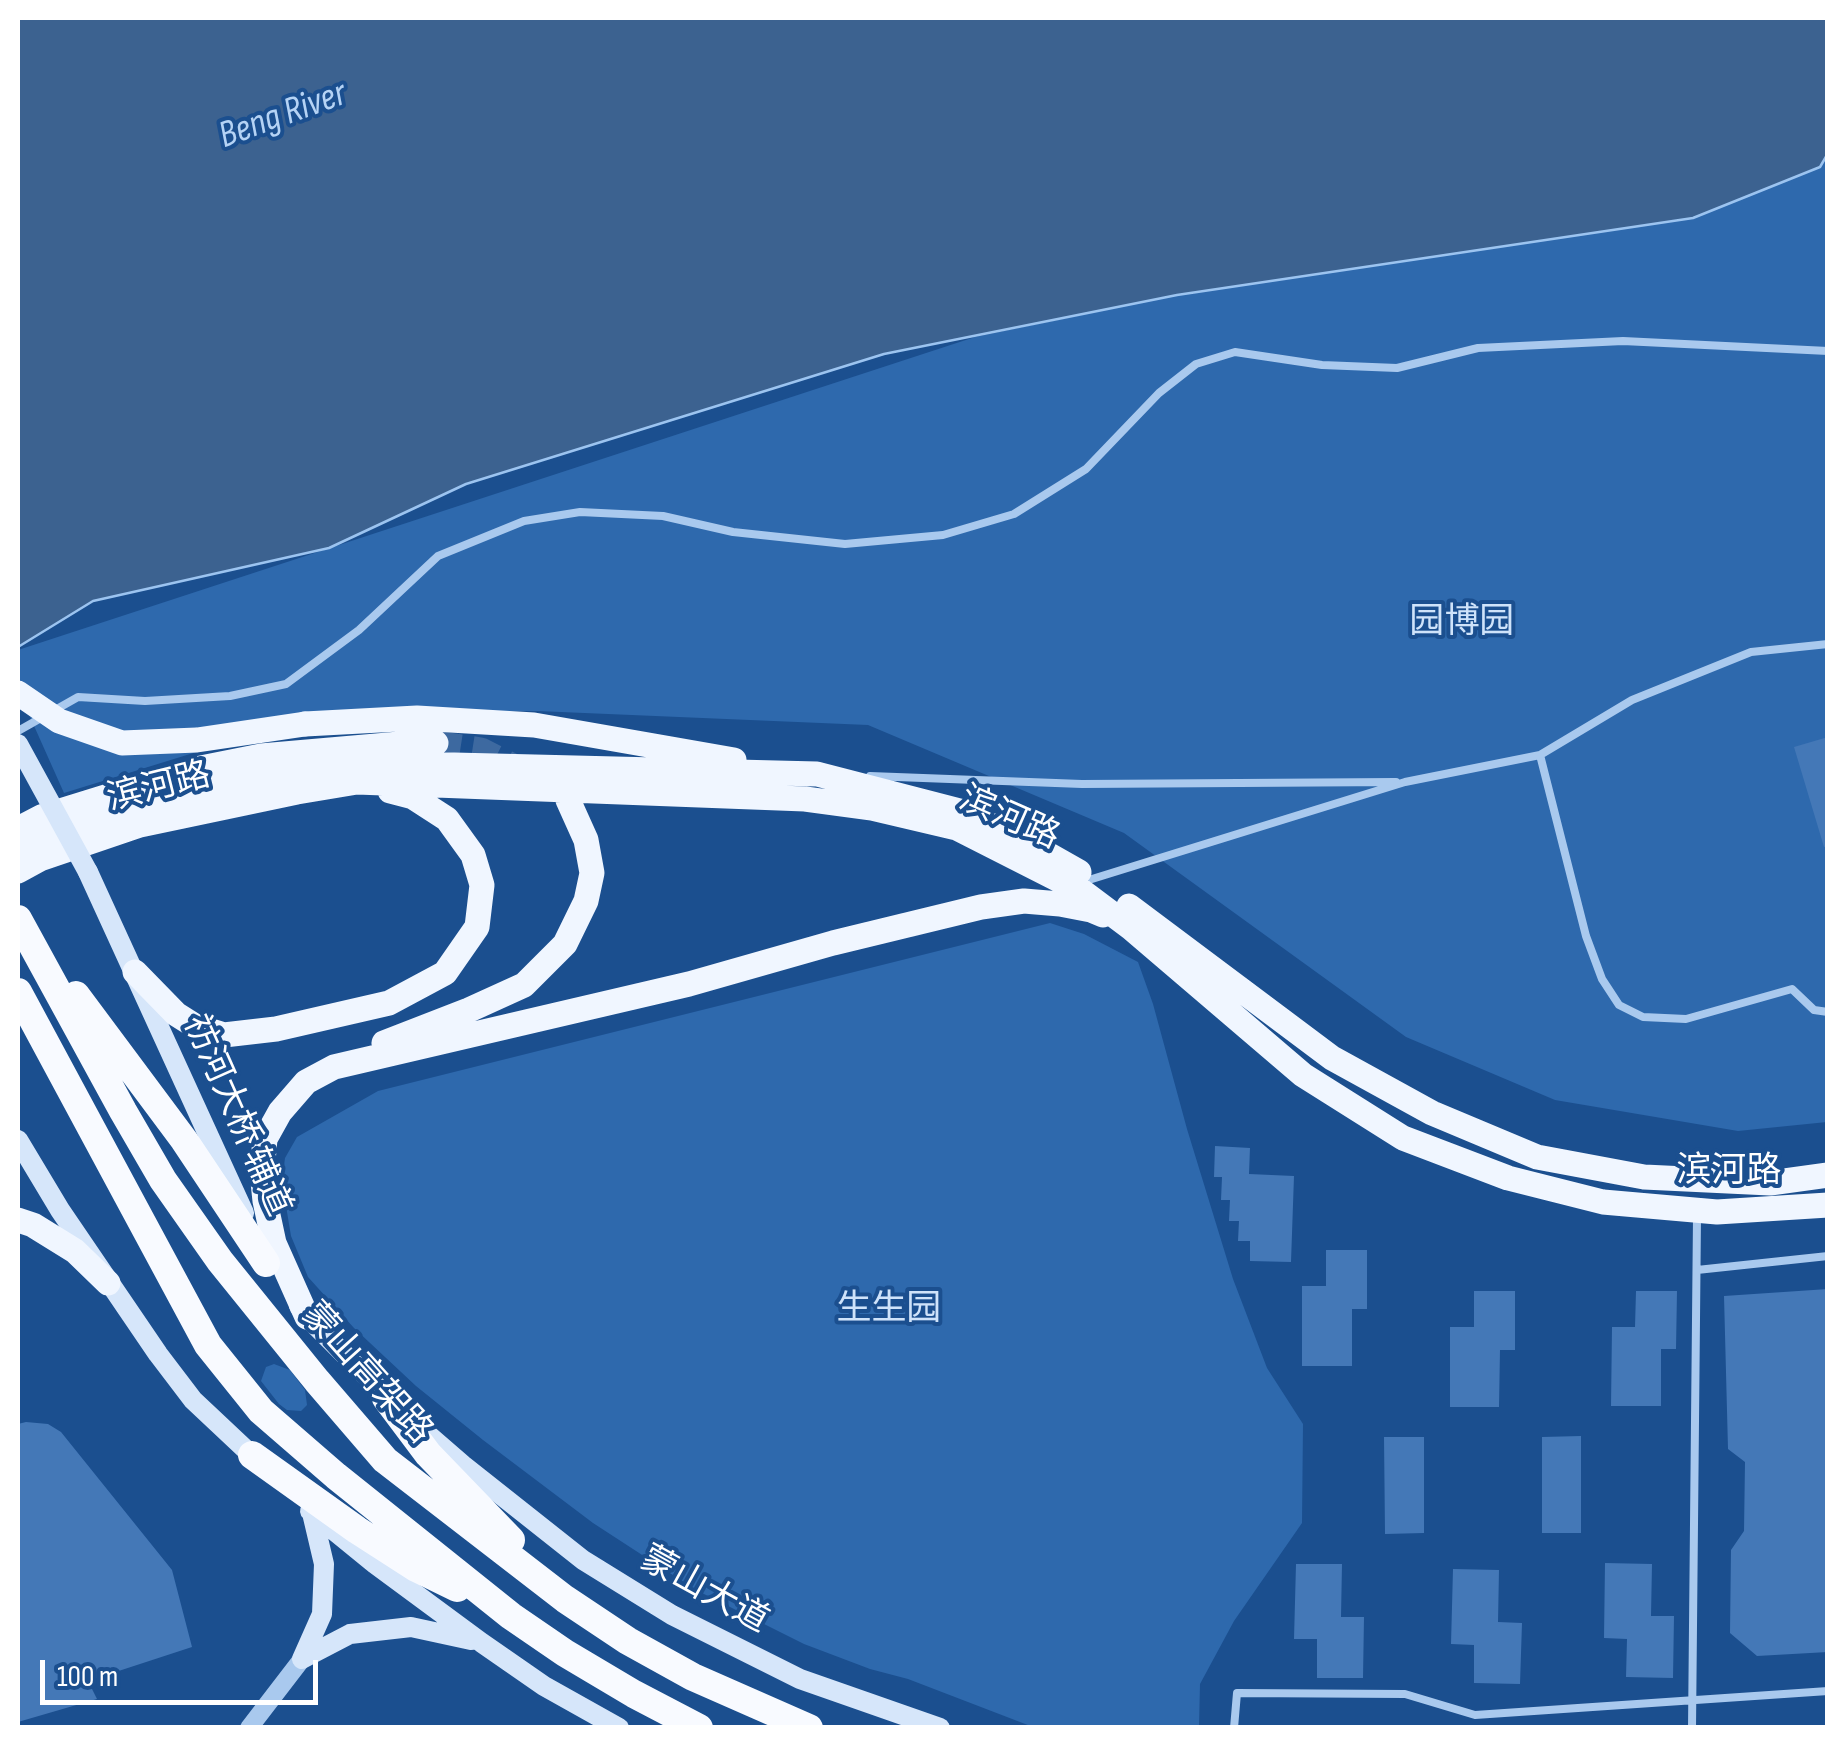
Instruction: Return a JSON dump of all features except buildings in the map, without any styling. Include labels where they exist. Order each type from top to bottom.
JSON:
[{"type":"highway","points":[[18,918],[184,1140],[266,1263]]},
{"type":"highway","name":"蒙山高架路","points":[[18,918],[164,1180],[220,1260],[385,1460],[558,1593],[628,1641],[694,1678],[799,1724],[832,1728]]},
{"type":"highway","points":[[18,992],[208,1345],[261,1411],[512,1616],[606,1677],[699,1728]]},
{"type":"highway","points":[[386,1398],[428,1454],[558,1593]]},
{"type":"highway","points":[[252,1455],[416,1568],[512,1616]]},
{"type":"main road","points":[[18,692],[60,721],[122,742],[197,740],[305,724],[417,718],[534,725],[818,774]]},
{"type":"main road","points":[[18,829],[41,817],[196,770],[261,756],[436,743]]},
{"type":"main road","name":"祊河大桥 辅道","points":[[18,744],[88,872],[266,1263],[307,1317],[386,1398],[463,1465]]},
{"type":"main road","name":"滨河路","points":[[18,844],[188,794],[321,766],[454,765],[818,774],[960,810],[1019,838],[1092,879],[1332,1058],[1432,1113],[1537,1158],[1644,1177],[1770,1182],[1828,1175]]},
{"type":"main road","points":[[135,972],[176,1014],[195,1026],[224,1035],[276,1029],[389,1003],[445,973],[476,927],[482,885],[473,854],[448,819],[413,797],[357,782]]},
{"type":"main road","name":"滨河路","points":[[18,871],[40,858],[140,825],[357,782],[806,799],[872,808],[957,828],[1082,892],[1303,1075],[1402,1138],[1508,1178],[1603,1202],[1717,1212],[1828,1205]]},
{"type":"main road","points":[[307,1317],[274,1244],[262,1172],[265,1139],[280,1112],[306,1082],[404,1033],[524,985],[564,944],[586,901],[592,873],[586,840],[568,800]]},
{"type":"main road","points":[[334,1067],[689,984],[981,906],[1024,901],[1060,904],[1091,910],[1130,928]]},
{"type":"main road","points":[[18,1140],[108,1283],[193,1400],[312,1513],[375,1564],[544,1686],[619,1728]]},
{"type":"main road","points":[[18,1220],[75,1251],[108,1283]]},
{"type":"main road","name":"蒙山大道","points":[[463,1465],[583,1560],[672,1615],[800,1679],[940,1728]]},
{"type":"main road","points":[[302,1659],[322,1614],[324,1564],[312,1513]]},
{"type":"main road","points":[[302,1659],[350,1634],[411,1627],[482,1643]]},
{"type":"street","points":[[249,1728],[302,1659]]},
{"type":"lane","points":[[18,731],[78,697],[145,702],[230,696],[286,684],[359,630],[438,556],[524,521],[580,512],[663,516],[733,532],[845,544],[942,535],[1014,514],[1086,469],[1159,393],[1196,364],[1234,352],[1322,365],[1396,368],[1478,348],[1623,341],[1828,351]]},
{"type":"lane","points":[[1092,879],[1406,782],[1540,755],[1632,700],[1752,652],[1828,644]]},
{"type":"lane","points":[[1540,755],[1586,936],[1602,979],[1619,1006],[1643,1017],[1686,1019],[1792,990],[1814,1010],[1828,1012]]},
{"type":"lane","points":[[818,774],[1082,784],[1406,782]]},
{"type":"lane","points":[[1692,1728],[1697,1210]]},
{"type":"lane","points":[[1696,1270],[1828,1256]]},
{"type":"lane","points":[[1234,1728],[1237,1693],[1405,1694],[1475,1715],[1828,1691]]},
{"type":"green space","name":"园博园","points":[[1827,155],[1827,1122],[1738,1131],[1555,1100],[1406,1037],[1124,833],[868,725],[537,711],[329,711],[64,793],[18,690],[18,650],[975,337],[1820,167]]},
{"type":"green space","name":"生生园","points":[[1050,923],[1084,934],[1138,962],[1233,1279],[1267,1368],[1303,1424],[1302,1523],[1234,1621],[1200,1684],[1199,1727],[1033,1727],[804,1644],[696,1590],[593,1523],[416,1386],[354,1328],[308,1277],[291,1236],[282,1182],[285,1158],[297,1137],[378,1091]]},
{"type":"green space","points":[[274,1364],[290,1370],[305,1390],[307,1405],[301,1411],[287,1410],[279,1404],[261,1381],[266,1367]]},
{"type":"water","name":"Beng River","points":[[18,18],[1827,18],[1827,155],[1820,167],[1693,218],[1177,295],[884,354],[466,484],[329,548],[93,601],[18,647]]},
{"type":"tunnel","points":[[436,743],[481,750],[517,768]]}]
